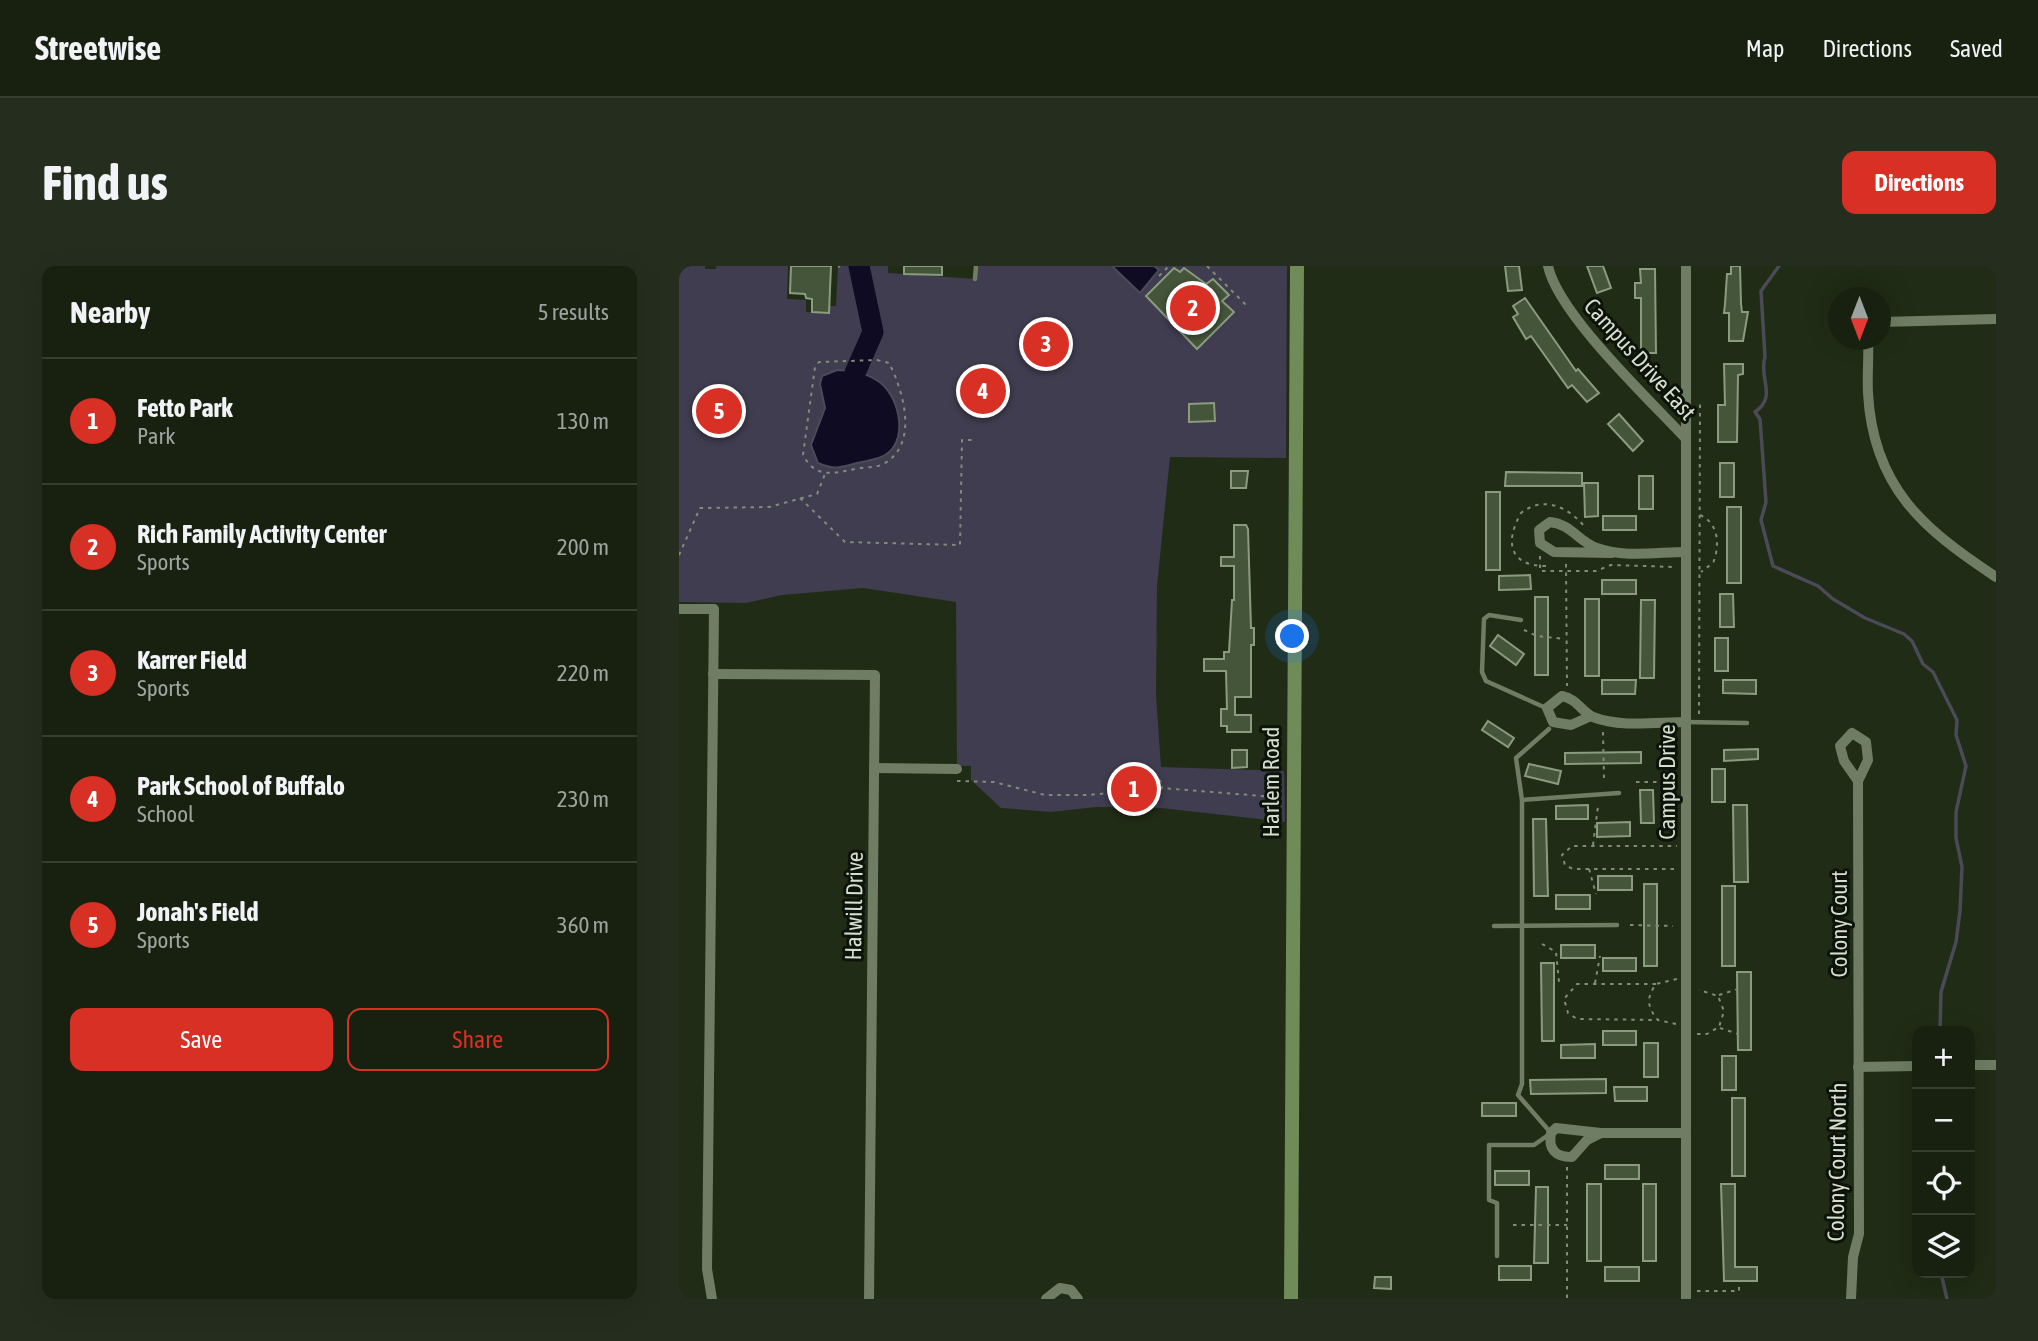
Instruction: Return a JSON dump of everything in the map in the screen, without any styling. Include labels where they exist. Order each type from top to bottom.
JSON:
[{"type":"main road","name":"Harlem Road","points":[[1291,1299],[1297,266]]},
{"type":"street","name":"Campus Drive East","points":[[1548,266],[1557,291],[1580,323],[1686,439]]},
{"type":"street","name":"Campus Drive","points":[[1686,266],[1686,1299]]},
{"type":"street","points":[[1891,322],[1996,319]]},
{"type":"street","points":[[1868,350],[1871,421],[1877,446],[1891,481],[1912,512],[1934,534],[1996,577]]},
{"type":"street","points":[[1612,553],[1594,547],[1558,522],[1550,522],[1539,530],[1540,543],[1554,552],[1612,553],[1686,552]]},
{"type":"street","points":[[679,609],[714,610],[707,1269],[712,1299]]},
{"type":"street","name":"Halwill Drive","points":[[713,674],[875,675],[869,1299]]},
{"type":"street","points":[[1591,716],[1562,726],[1553,722],[1547,708],[1562,696],[1573,698],[1591,716],[1615,722],[1686,722]]},
{"type":"street","points":[[874,768],[957,769]]},
{"type":"street","name":"Colony Court","points":[[1858,781],[1858,1067]]},
{"type":"street","points":[[1975,1065],[1996,1065]]},
{"type":"street","points":[[1858,1067],[1912,1066]]},
{"type":"street","name":"Colony Court North","points":[[1851,1299],[1853,1257],[1859,1234],[1858,1067]]},
{"type":"street","points":[[1601,1133],[1587,1140],[1572,1157],[1560,1157],[1549,1142],[1551,1133],[1556,1128],[1601,1133],[1685,1133]]},
{"type":"street","points":[[1046,1299],[1054,1289],[1065,1288],[1078,1299]]},
{"type":"lane","points":[[975,279],[976,266]]},
{"type":"lane","points":[[1521,620],[1489,615],[1484,619],[1482,672],[1486,681],[1547,708]]},
{"type":"lane","points":[[1686,722],[1747,723]]},
{"type":"lane","points":[[1497,1256],[1497,1203],[1489,1200],[1489,1145],[1534,1144],[1551,1133],[1518,1095],[1522,1084],[1522,800],[1516,758],[1549,729]]},
{"type":"lane","points":[[1522,800],[1619,793]]},
{"type":"lane","points":[[1494,926],[1617,925]]},
{"type":"path","points":[[1207,266],[1247,306]]},
{"type":"path","points":[[1159,276],[1171,267]]},
{"type":"path","points":[[877,360],[889,363],[904,404],[904,430],[893,456],[874,467],[837,475],[825,473],[808,466],[803,455],[815,367],[818,362],[877,360]]},
{"type":"path","points":[[1699,714],[1700,404]]},
{"type":"path","points":[[800,498],[845,541],[960,545],[962,440],[973,440]]},
{"type":"path","points":[[679,555],[700,508],[769,507],[817,494],[825,473]]},
{"type":"path","points":[[1695,515],[1709,520],[1717,541],[1713,563],[1698,572]]},
{"type":"path","points":[[1540,556],[1540,570],[1596,570],[1611,565],[1675,566],[1675,579]]},
{"type":"path","points":[[1566,565],[1567,687]]},
{"type":"path","points":[[1524,630],[1537,636],[1566,639]]},
{"type":"path","points":[[1603,727],[1604,780]]},
{"type":"path","points":[[1148,790],[1147,782],[1153,777],[1161,780],[1162,788]]},
{"type":"path","points":[[957,781],[994,782],[1045,795],[1162,788],[1274,797]]},
{"type":"path","points":[[1636,782],[1678,782]]},
{"type":"path","points":[[1593,846],[1598,806]]},
{"type":"path","points":[[1678,846],[1573,846],[1562,855],[1568,867],[1679,869]]},
{"type":"path","points":[[1589,869],[1596,894]]},
{"type":"path","points":[[1630,925],[1674,926]]},
{"type":"path","points":[[1542,944],[1556,953],[1559,982]]},
{"type":"path","points":[[1595,984],[1600,956]]},
{"type":"path","points":[[1677,1024],[1658,1020],[1585,1021],[1572,1017],[1565,1007],[1567,993],[1577,984],[1656,984],[1678,979]]},
{"type":"path","points":[[1656,984],[1650,991],[1648,1004],[1658,1020]]},
{"type":"path","points":[[1696,990],[1718,996],[1738,989]]},
{"type":"path","points":[[1696,1034],[1707,1034],[1719,1027],[1724,1011],[1718,996]]},
{"type":"path","points":[[1719,1027],[1738,1034]]},
{"type":"path","points":[[1567,1167],[1567,1299]]},
{"type":"path","points":[[1513,1225],[1567,1225]]},
{"type":"path","points":[[1696,1291],[1739,1291],[1739,1282]]},
{"type":"shaded area","points":[[679,266],[705,266],[705,269],[716,269],[716,266],[788,266],[787,299],[806,300],[806,312],[828,313],[829,306],[836,306],[838,266],[888,266],[888,273],[975,279],[976,266],[1287,266],[1286,458],[1170,457],[1157,586],[1156,695],[1161,767],[1284,771],[1285,822],[1161,808],[1096,807],[1051,812],[1001,808],[971,780],[971,766],[957,766],[956,602],[863,588],[782,595],[746,603],[679,602]]},
{"type":"shaded area","points":[[1112,266],[1154,266],[1159,270],[1140,293]]},
{"type":"shaded area","points":[[837,370],[869,376],[885,387],[891,395],[898,416],[898,436],[894,446],[885,455],[841,467],[828,467],[818,463],[811,445],[825,408],[820,384],[822,376]]},
{"type":"building","points":[[791,266],[831,266],[829,313],[812,312],[812,299],[806,298],[805,294],[790,293]]},
{"type":"building","points":[[904,266],[942,266],[942,275],[904,274]]},
{"type":"building","points":[[1505,266],[1519,266],[1522,290],[1508,291]]},
{"type":"building","points":[[1587,266],[1603,266],[1611,288],[1597,293]]},
{"type":"building","points":[[1731,266],[1740,266],[1742,312],[1748,312],[1743,341],[1729,341],[1729,313],[1724,313],[1727,274],[1731,274]]},
{"type":"building","points":[[1174,268],[1180,272],[1184,268],[1206,284],[1213,279],[1229,295],[1222,301],[1234,312],[1197,349],[1146,296]]},
{"type":"building","points":[[1640,269],[1655,269],[1656,353],[1641,353],[1641,298],[1635,298],[1635,283],[1641,283]]},
{"type":"building","points":[[1525,298],[1576,371],[1578,369],[1599,393],[1587,402],[1572,385],[1568,388],[1531,336],[1526,339],[1513,317],[1518,314],[1513,306]]},
{"type":"building","points":[[1724,364],[1743,364],[1743,374],[1738,375],[1737,442],[1718,442],[1718,405],[1725,405]]},
{"type":"building","points":[[1214,403],[1215,421],[1189,422],[1189,404]]},
{"type":"building","points":[[1619,414],[1643,441],[1633,451],[1608,424]]},
{"type":"building","points":[[1720,463],[1734,463],[1734,497],[1720,497]]},
{"type":"building","points":[[1231,471],[1248,471],[1246,488],[1231,488]]},
{"type":"building","points":[[1506,472],[1582,473],[1582,486],[1505,486]]},
{"type":"building","points":[[1639,476],[1653,476],[1653,509],[1639,509]]},
{"type":"building","points":[[1584,483],[1598,483],[1598,516],[1585,517]]},
{"type":"building","points":[[1486,492],[1500,492],[1500,570],[1486,570]]},
{"type":"building","points":[[1727,507],[1741,507],[1741,583],[1727,583]]},
{"type":"building","points":[[1603,516],[1636,516],[1636,530],[1603,530]]},
{"type":"building","points":[[1234,525],[1246,525],[1248,529],[1251,628],[1254,628],[1254,645],[1251,645],[1251,697],[1235,697],[1235,715],[1251,715],[1251,732],[1227,732],[1227,726],[1221,726],[1221,709],[1227,709],[1226,671],[1204,671],[1204,659],[1224,659],[1224,652],[1229,652],[1234,566],[1221,566],[1221,557],[1234,557]]},
{"type":"building","points":[[1530,575],[1531,589],[1499,590],[1499,576]]},
{"type":"building","points":[[1602,580],[1636,580],[1636,594],[1602,594]]},
{"type":"building","points":[[1720,594],[1733,594],[1734,627],[1720,627]]},
{"type":"building","points":[[1535,597],[1548,597],[1548,675],[1535,675]]},
{"type":"building","points":[[1585,599],[1599,599],[1599,676],[1585,676]]},
{"type":"building","points":[[1641,600],[1655,600],[1654,678],[1640,678]]},
{"type":"building","points":[[1498,635],[1524,654],[1516,665],[1490,646]]},
{"type":"building","points":[[1715,638],[1728,638],[1728,671],[1715,671]]},
{"type":"building","points":[[1602,680],[1636,680],[1635,694],[1602,694]]},
{"type":"building","points":[[1723,680],[1756,680],[1756,694],[1723,693]]},
{"type":"building","points":[[1488,721],[1514,738],[1508,747],[1482,730]]},
{"type":"building","points":[[1758,749],[1758,759],[1724,761],[1724,750]]},
{"type":"building","points":[[1232,750],[1247,750],[1247,767],[1232,768]]},
{"type":"building","points":[[1641,752],[1641,763],[1565,764],[1565,753]]},
{"type":"building","points":[[1529,764],[1561,771],[1558,784],[1525,776]]},
{"type":"building","points":[[1712,769],[1725,769],[1725,802],[1712,802]]},
{"type":"building","points":[[1640,790],[1653,790],[1654,823],[1641,823]]},
{"type":"building","points":[[1588,805],[1588,819],[1556,819],[1556,806]]},
{"type":"building","points":[[1733,805],[1747,805],[1748,882],[1734,882]]},
{"type":"building","points":[[1533,819],[1546,819],[1548,896],[1534,896]]},
{"type":"building","points":[[1630,822],[1630,836],[1597,837],[1597,823]]},
{"type":"building","points":[[1598,876],[1632,876],[1632,890],[1598,890]]},
{"type":"building","points":[[1644,884],[1657,884],[1657,966],[1644,966]]},
{"type":"building","points":[[1722,886],[1735,886],[1735,966],[1722,966]]},
{"type":"building","points":[[1556,895],[1590,895],[1590,909],[1556,909]]},
{"type":"building","points":[[1561,945],[1595,945],[1595,958],[1561,958]]},
{"type":"building","points":[[1603,958],[1636,958],[1636,971],[1603,971]]},
{"type":"building","points":[[1541,963],[1554,963],[1554,1041],[1542,1041]]},
{"type":"building","points":[[1737,972],[1751,972],[1751,1050],[1738,1050]]},
{"type":"building","points":[[1603,1031],[1636,1031],[1636,1045],[1603,1045]]},
{"type":"building","points":[[1644,1043],[1658,1043],[1658,1077],[1644,1077]]},
{"type":"building","points":[[1595,1044],[1595,1058],[1561,1058],[1561,1045]]},
{"type":"building","points":[[1722,1056],[1736,1056],[1736,1090],[1722,1090]]},
{"type":"building","points":[[1606,1079],[1606,1093],[1531,1094],[1530,1080]]},
{"type":"building","points":[[1614,1087],[1647,1087],[1647,1101],[1615,1101]]},
{"type":"building","points":[[1732,1098],[1745,1098],[1745,1176],[1732,1176]]},
{"type":"building","points":[[1482,1103],[1516,1103],[1516,1116],[1482,1116]]},
{"type":"building","points":[[1605,1165],[1639,1165],[1639,1179],[1605,1179]]},
{"type":"building","points":[[1495,1171],[1529,1171],[1529,1185],[1495,1185]]},
{"type":"building","points":[[1587,1184],[1601,1184],[1601,1261],[1587,1261]]},
{"type":"building","points":[[1643,1184],[1656,1184],[1656,1261],[1643,1261]]},
{"type":"building","points":[[1721,1184],[1735,1184],[1735,1267],[1757,1267],[1757,1281],[1724,1281]]},
{"type":"building","points":[[1536,1187],[1548,1187],[1548,1263],[1534,1263]]},
{"type":"building","points":[[1499,1266],[1531,1266],[1531,1280],[1499,1280]]},
{"type":"building","points":[[1605,1267],[1639,1267],[1639,1281],[1605,1281]]},
{"type":"building","points":[[1375,1277],[1391,1277],[1391,1289],[1374,1288]]},
{"type":"waterway","points":[[855,373],[873,332],[859,266]]},
{"type":"waterway","points":[[1779,266],[1761,291],[1766,393],[1762,406],[1755,412],[1760,419],[1766,502],[1761,520],[1773,566],[1818,586],[1833,599],[1865,618],[1904,634],[1912,641],[1923,664],[1933,672],[1957,720],[1956,735],[1966,766],[1956,812],[1956,838],[1962,867],[1960,911],[1956,942],[1941,992],[1940,1026]]},
{"type":"waterway","points":[[1942,1278],[1947,1299]]},
{"type":"place","name":"Rich Family Activity Center","points":[[1193,308]]},
{"type":"place","name":"Karrer Field","points":[[1046,344]]},
{"type":"place","name":"Park School of Buffalo","points":[[983,391]]},
{"type":"place","name":"Jonah's Field","points":[[719,411]]},
{"type":"place","name":"Fetto Park","points":[[1134,789]]}]
